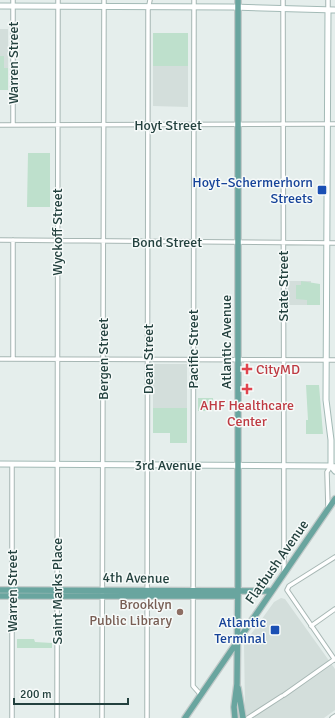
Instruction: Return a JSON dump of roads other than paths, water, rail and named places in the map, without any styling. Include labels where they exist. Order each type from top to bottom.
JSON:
[{"type":"main road","name":"Atlantic Avenue","points":[[235,718],[234,707],[237,684],[238,593],[238,0]]},
{"type":"main road","points":[[0,6],[194,7],[335,10]]},
{"type":"main road","points":[[328,10],[326,126],[326,400],[333,466],[335,471]]},
{"type":"main road","name":"3rd Avenue","points":[[0,464],[333,466]]},
{"type":"main road","name":"Flatbush Avenue","points":[[185,718],[335,498]]},
{"type":"main road","name":"4th Avenue","points":[[0,590],[57,593],[147,594],[238,593],[271,591]]},
{"type":"main road","name":"4th Avenue","points":[[0,596],[57,593]]},
{"type":"main road","name":"Atlantic Avenue","points":[[237,684],[243,718]]},
{"type":"street","name":"Warren Street","points":[[12,125],[13,0]]},
{"type":"street","name":"Wyckoff Street","points":[[57,464],[58,0]]},
{"type":"street","name":"Bergen Street","points":[[102,718],[104,0]]},
{"type":"street","name":"Dean Street","points":[[147,718],[148,125],[150,0]]},
{"type":"street","name":"Pacific Street","points":[[194,0],[193,686],[201,695]]},
{"type":"street","name":"State Street","points":[[283,0],[284,572]]},
{"type":"street","points":[[328,0],[328,10]]},
{"type":"street","name":"Hoyt Street","points":[[0,125],[326,126],[335,124]]},
{"type":"street","name":"Bond Street","points":[[0,240],[335,243]]},
{"type":"street","points":[[12,359],[13,240]]},
{"type":"street","points":[[0,359],[335,360]]},
{"type":"street","name":"Warren Street","points":[[12,464],[12,718]]},
{"type":"street","name":"Saint Marks Place","points":[[57,464],[57,718]]},
{"type":"street","points":[[328,510],[327,472],[333,466]]},
{"type":"street","points":[[248,718],[283,696],[335,659],[287,590],[289,586],[335,557]]},
{"type":"street","points":[[311,626],[335,609]]},
{"type":"place","name":"Hoyt–Schermerhorn Streets","points":[[322,190]]},
{"type":"place","name":"CityMD","points":[[247,369]]},
{"type":"place","name":"AHF Healthcare Center","points":[[247,389]]},
{"type":"place","name":"Brooklyn Public Library","points":[[180,612]]},
{"type":"place","name":"Atlantic Terminal","points":[[275,630]]}]
